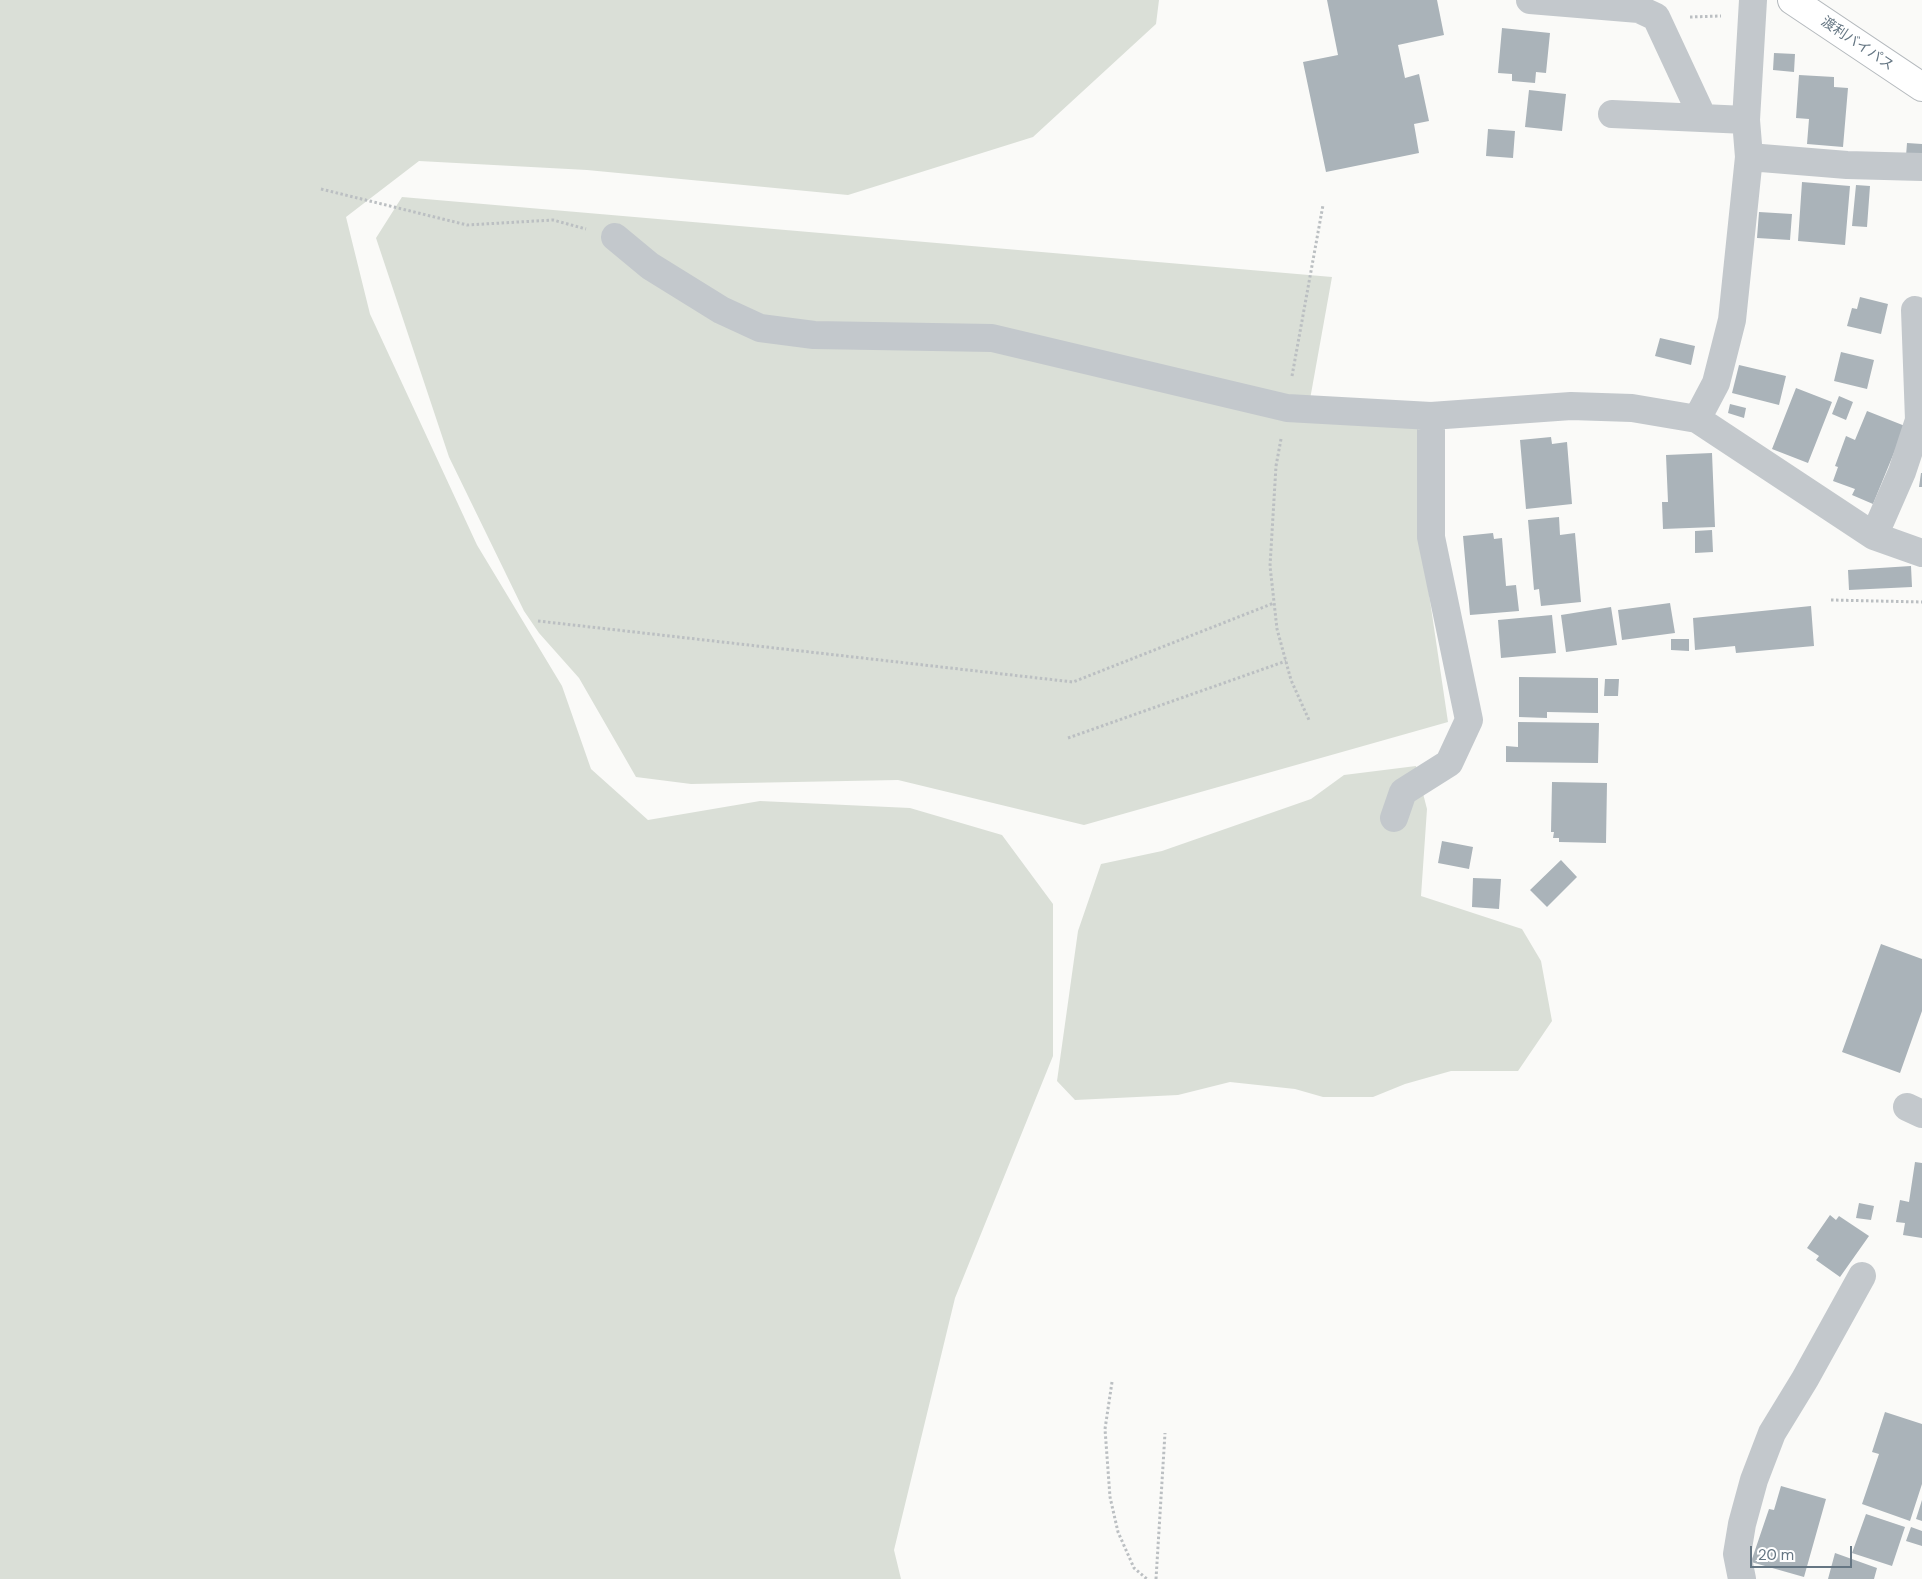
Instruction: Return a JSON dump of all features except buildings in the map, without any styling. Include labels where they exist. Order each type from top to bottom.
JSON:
[{"type":"highway","name":"渡利バイパス","points":[[1792,0],[1922,87]]},
{"type":"street","points":[[1530,0],[1639,9],[1656,17],[1703,118]]},
{"type":"street","points":[[1697,419],[1716,383],[1732,320],[1749,156],[1746,120],[1752,8]]},
{"type":"street","points":[[1612,114],[1746,120]]},
{"type":"street","points":[[1749,156],[1847,165],[1922,167]]},
{"type":"street","points":[[615,237],[650,266],[721,310],[760,328],[814,335],[992,338],[1287,408],[1431,416],[1571,406],[1632,408],[1697,419],[1874,536],[1922,553]]},
{"type":"street","points":[[1874,536],[1902,472],[1919,420],[1915,310]]},
{"type":"street","points":[[1394,818],[1404,792],[1449,763],[1470,720],[1431,537],[1431,416]]},
{"type":"street","points":[[1742,1579],[1738,1554],[1742,1524],[1754,1480],[1772,1433],[1805,1379],[1862,1276]]},
{"type":"path","points":[[1656,17],[1752,8]]},
{"type":"path","points":[[321,189],[467,225],[553,220],[615,237]]},
{"type":"path","points":[[1309,720],[1291,680],[1277,629],[1270,566],[1276,466],[1323,205]]},
{"type":"path","points":[[1831,600],[1922,602]]},
{"type":"path","points":[[538,621],[1073,682],[1274,603]]},
{"type":"path","points":[[1068,738],[1286,661]]},
{"type":"path","points":[[1112,1382],[1106,1429],[1110,1497],[1118,1532],[1134,1568],[1147,1579]]},
{"type":"path","points":[[1156,1579],[1165,1433]]},
{"type":"shaded area","points":[[0,0],[1159,0],[1156,24],[1033,137],[848,195],[587,170],[419,161],[346,217],[370,314],[477,545],[562,686],[591,769],[648,820],[760,801],[910,808],[1002,835],[1053,904],[1053,1056],[955,1298],[894,1550],[901,1579],[0,1579]]},
{"type":"shaded area","points":[[402,197],[1332,277],[1307,416],[1418,428],[1421,540],[1448,722],[1084,825],[898,780],[691,784],[636,777],[579,678],[539,633],[524,611],[449,457],[376,238]]},
{"type":"shaded area","points":[[1416,766],[1427,809],[1421,896],[1522,929],[1541,961],[1552,1021],[1518,1071],[1451,1071],[1405,1084],[1373,1097],[1323,1097],[1295,1089],[1230,1082],[1178,1095],[1075,1100],[1057,1081],[1078,931],[1101,864],[1162,851],[1311,799],[1344,775]]}]
